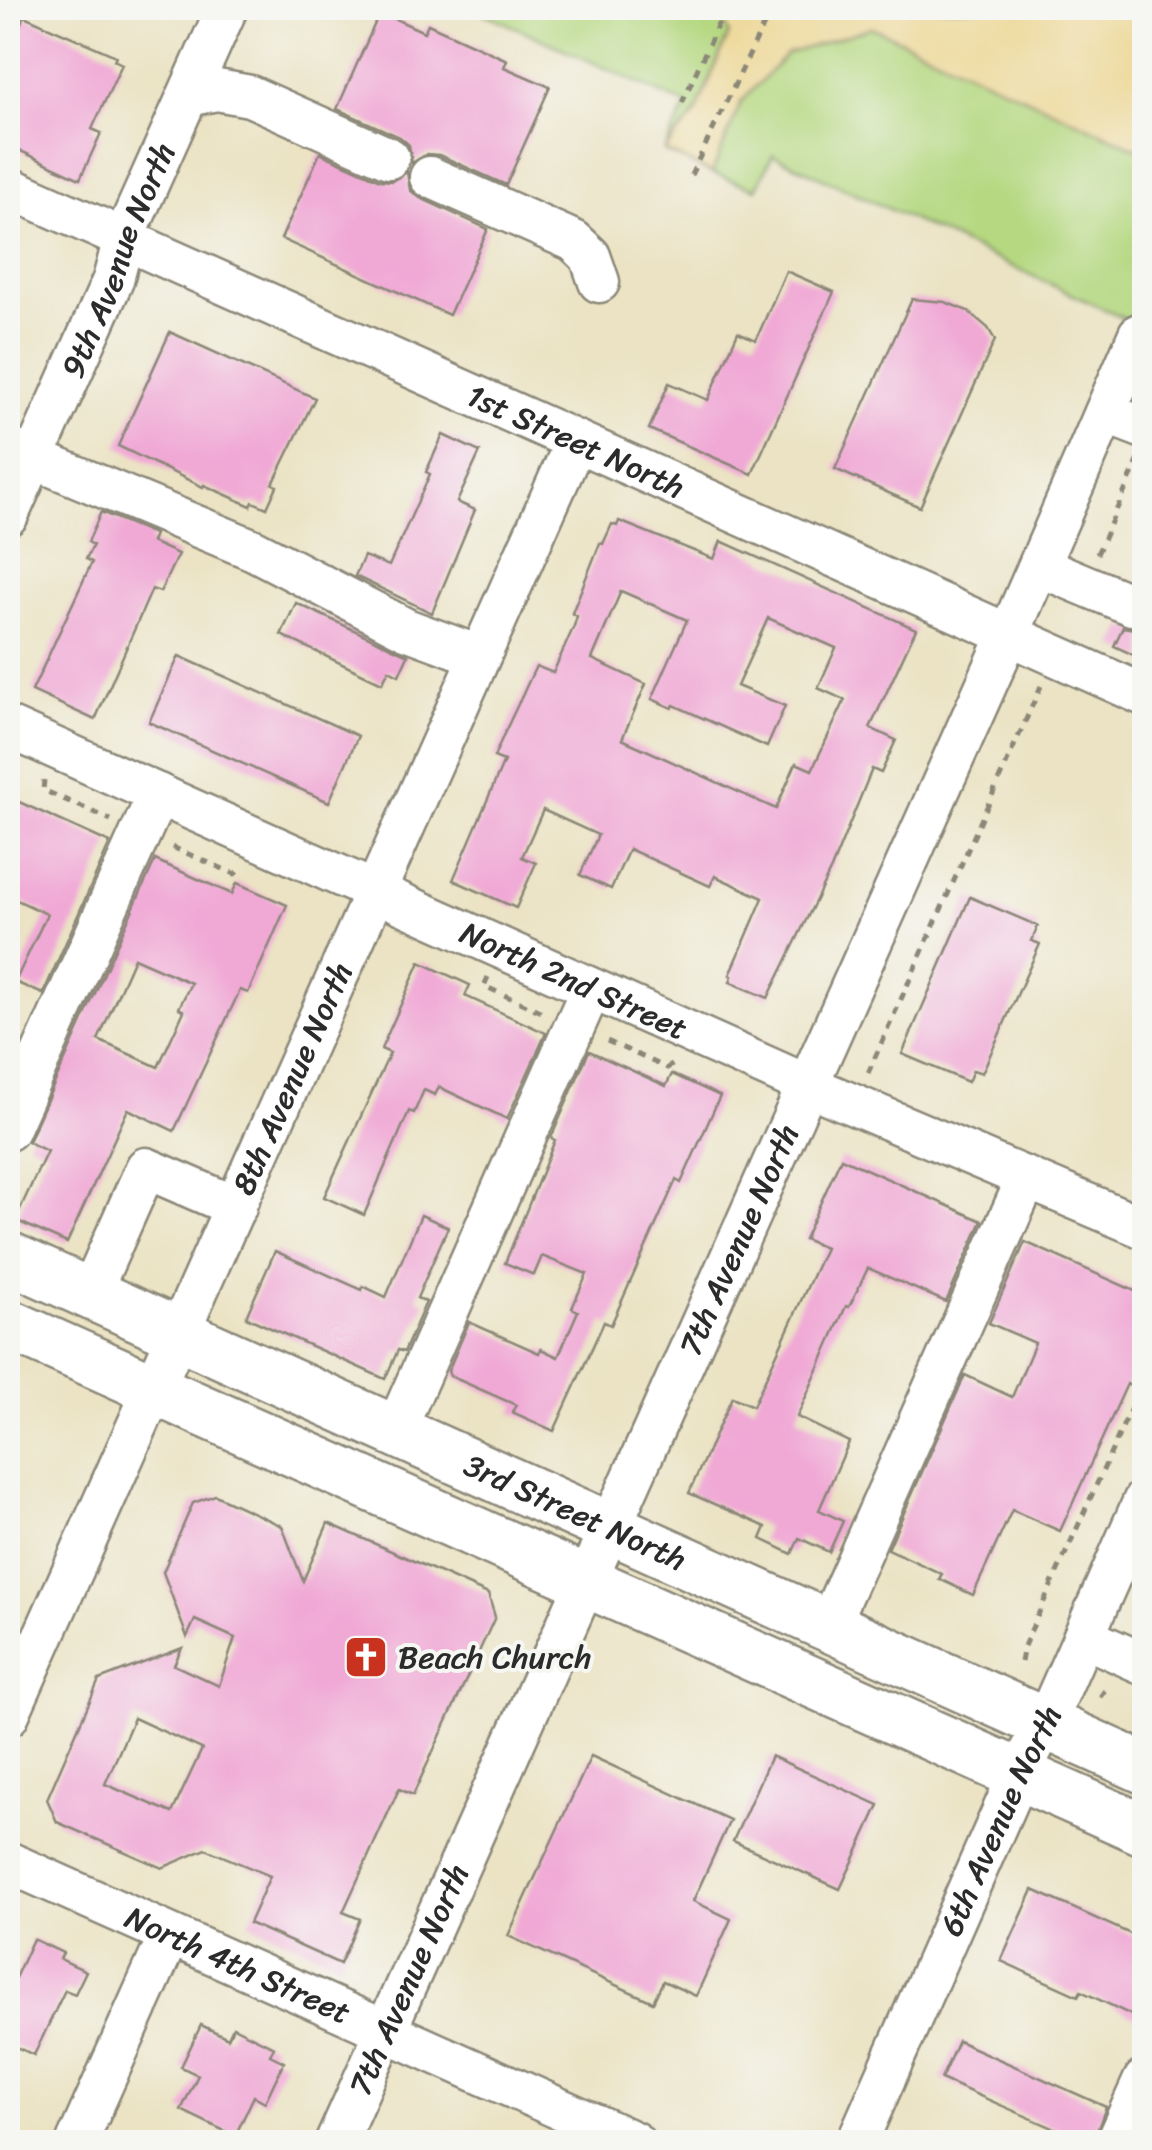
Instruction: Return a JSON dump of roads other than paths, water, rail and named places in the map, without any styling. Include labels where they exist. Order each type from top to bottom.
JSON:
[{"type":"main road","name":"3rd Street North","points":[[8,1257],[1144,1768]]},
{"type":"main road","name":"3rd Street North","points":[[8,1324],[1144,1830]]},
{"type":"street","name":"9th Avenue North","points":[[8,515],[20,453],[113,280],[124,238],[228,8]]},
{"type":"street","points":[[188,96],[217,90],[250,96],[390,158]]},
{"type":"street","points":[[430,177],[574,241],[590,256],[599,282]]},
{"type":"street","name":"1st Street North","points":[[8,187],[1144,694]]},
{"type":"street","name":"7th Avenue North","points":[[336,2142],[1142,336]]},
{"type":"street","points":[[1105,412],[1144,428]]},
{"type":"street","name":"8th Avenue North","points":[[8,1716],[576,441]]},
{"type":"street","points":[[20,453],[254,550],[406,629],[479,656]]},
{"type":"street","points":[[1038,566],[1132,605]]},
{"type":"street","name":"North 2nd Street","points":[[8,728],[807,1086],[1144,1228]]},
{"type":"street","points":[[8,1130],[158,794]]},
{"type":"street","points":[[395,1431],[591,989]]},
{"type":"street","points":[[90,1294],[146,1168],[236,1207]]},
{"type":"street","points":[[828,1626],[1027,1178]]},
{"type":"street","name":"6th Avenue North","points":[[857,2142],[1144,1500]]},
{"type":"street","points":[[1084,1637],[1144,1664]]},
{"type":"street","name":"North 4th Street","points":[[8,1862],[614,2139]]},
{"type":"street","points":[[77,2142],[169,1936]]},
{"type":"street","points":[[1116,2142],[1144,2080]]},
{"type":"place","name":"Beach Church","points":[[366,1657]]}]
